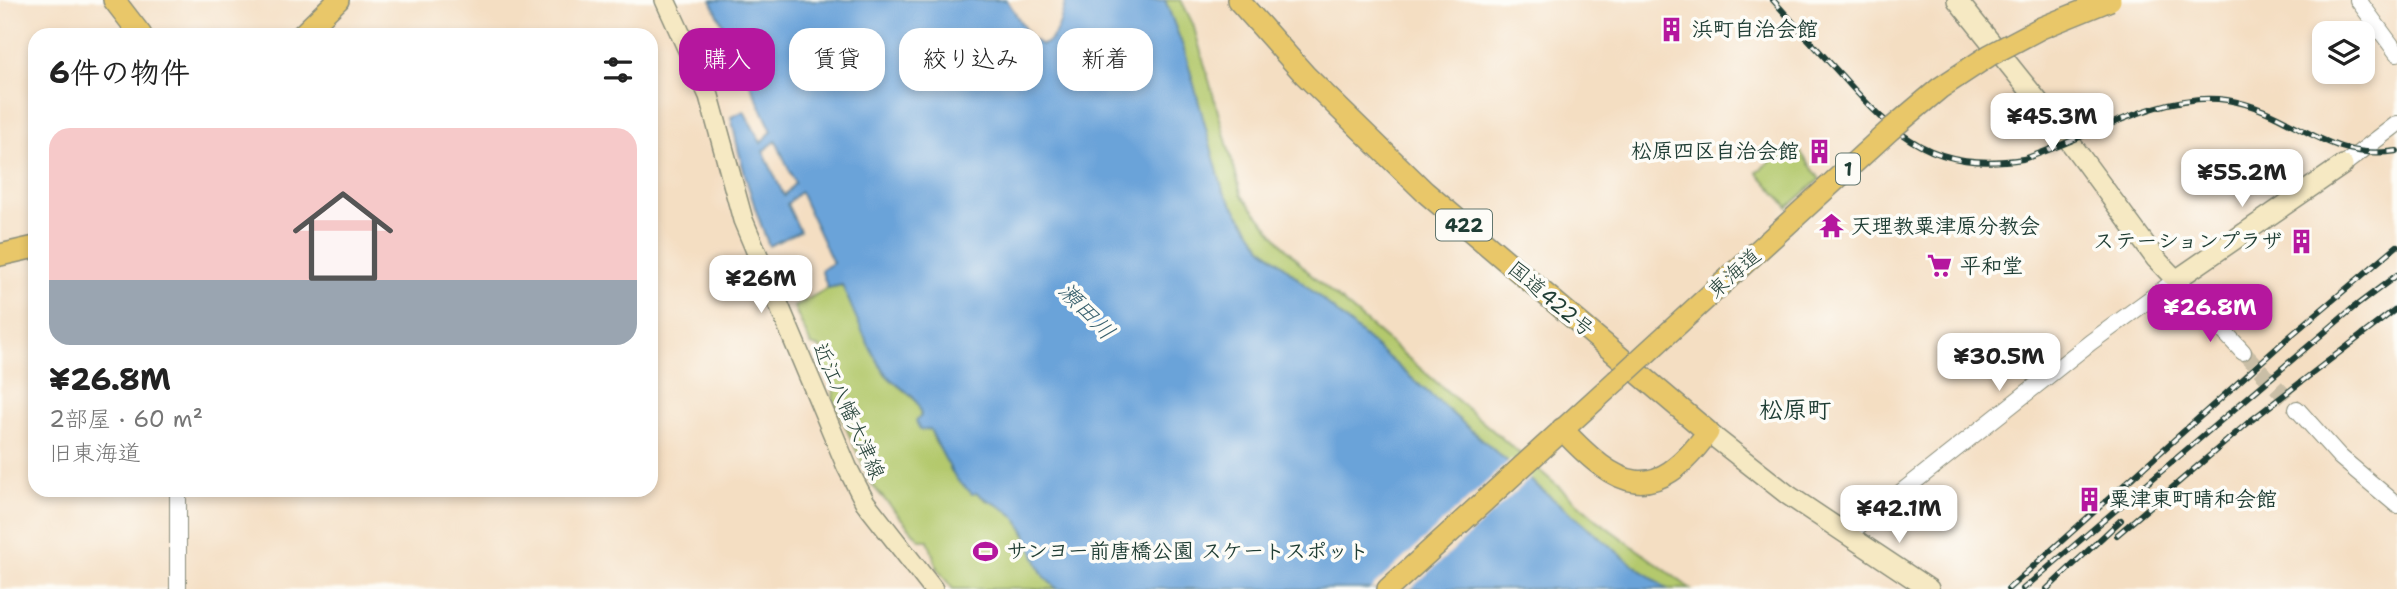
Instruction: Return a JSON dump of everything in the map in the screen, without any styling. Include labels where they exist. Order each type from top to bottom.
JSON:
[{"type":"main road","points":[[114,0],[136,28]]},
{"type":"main road","points":[[309,28],[338,0]]},
{"type":"main road","name":"近江八幡大津線","points":[[665,0],[709,96],[743,220],[847,467],[865,502],[933,589]]},
{"type":"main road","name":"国道422号","points":[[1238,0],[1305,75],[1417,184],[1708,432]]},
{"type":"main road","points":[[1957,0],[2059,127],[2156,259],[2176,280],[2343,165]]},
{"type":"main road","name":"東海道","points":[[1388,589],[1890,130],[1940,88],[1990,55],[2041,28],[2110,0]]},
{"type":"main road","points":[[0,255],[28,249]]},
{"type":"main road","points":[[1562,429],[1600,466],[1635,483],[1661,478],[1698,447],[1708,432],[1788,495],[1929,589]]},
{"type":"street","points":[[2358,0],[2397,53]]},
{"type":"street","points":[[2343,165],[2397,124]]},
{"type":"street","points":[[1847,535],[2082,349],[2176,280],[2243,352]]},
{"type":"street","points":[[2297,409],[2340,457],[2397,505]]},
{"type":"street","points":[[178,497],[178,589]]},
{"type":"green space","points":[[1165,0],[1181,0],[1193,24],[1242,196],[1285,247],[1311,275],[1601,523],[1691,589],[1667,589],[1627,560],[1496,452],[1262,247],[1223,191],[1185,52]]},
{"type":"green space","points":[[1794,143],[1820,179],[1788,207],[1757,172]]},
{"type":"green space","points":[[842,285],[885,374],[920,405],[920,429],[930,428],[935,442],[949,462],[951,471],[986,500],[1005,507],[1017,519],[1035,552],[1042,574],[1057,589],[953,589],[938,570],[928,540],[920,540],[872,485],[833,399],[834,387],[819,364],[822,352],[820,348],[811,345],[794,307],[828,288]]},
{"type":"water","name":"瀬田川","points":[[711,0],[1007,0],[1024,28],[899,28],[899,91],[1043,91],[1043,44],[1052,38],[1057,30],[1057,91],[1153,91],[1153,28],[1058,28],[1066,0],[1165,0],[1185,52],[1223,191],[1262,247],[1496,452],[1627,560],[1667,589],[1057,589],[1042,573],[1027,537],[1015,517],[977,493],[972,494],[957,480],[930,429],[920,430],[916,421],[921,416],[916,402],[887,375],[875,357],[842,285],[828,288],[821,270],[833,263],[800,192],[787,204],[800,231],[769,246],[747,182],[731,117],[744,111],[761,143],[772,131],[753,91],[775,91],[775,28],[724,28]],"holes":[[[776,141],[795,183],[784,196],[763,151]]]},
{"type":"pier","points":[[1511,459],[1532,477],[1411,589],[1370,589]]},
{"type":"tunnel","points":[[2243,352],[2297,409]]},
{"type":"railway","points":[[1773,0],[1881,117],[1920,146],[1942,155],[1992,162],[2023,159],[2150,109],[2202,99],[2227,100],[2250,106],[2349,149],[2397,151]]},
{"type":"railway","points":[[2008,589],[2289,337],[2397,246]]},
{"type":"railway","points":[[2023,589],[2353,308],[2397,275]]},
{"type":"railway","points":[[2117,535],[2249,422],[2397,308]]},
{"type":"railway","points":[[2047,589],[2121,520]]},
{"type":"place","name":"浜町自治会館","points":[[1672,29]]},
{"type":"place","name":"松原四区自治会館","points":[[1819,151]]},
{"type":"place","name":"天理教粟津原分教会","points":[[1831,226]]},
{"type":"place","name":"ステーションプラザ","points":[[2302,241]]},
{"type":"place","name":"平和堂","points":[[1940,266]]},
{"type":"place","name":"粟津東町晴和会館","points":[[2089,499]]},
{"type":"place","name":"サンヨー前唐橋公園 スケートスポット","points":[[986,551]]},
{"type":"district","name":"松原町","points":[[1795,410]]}]
